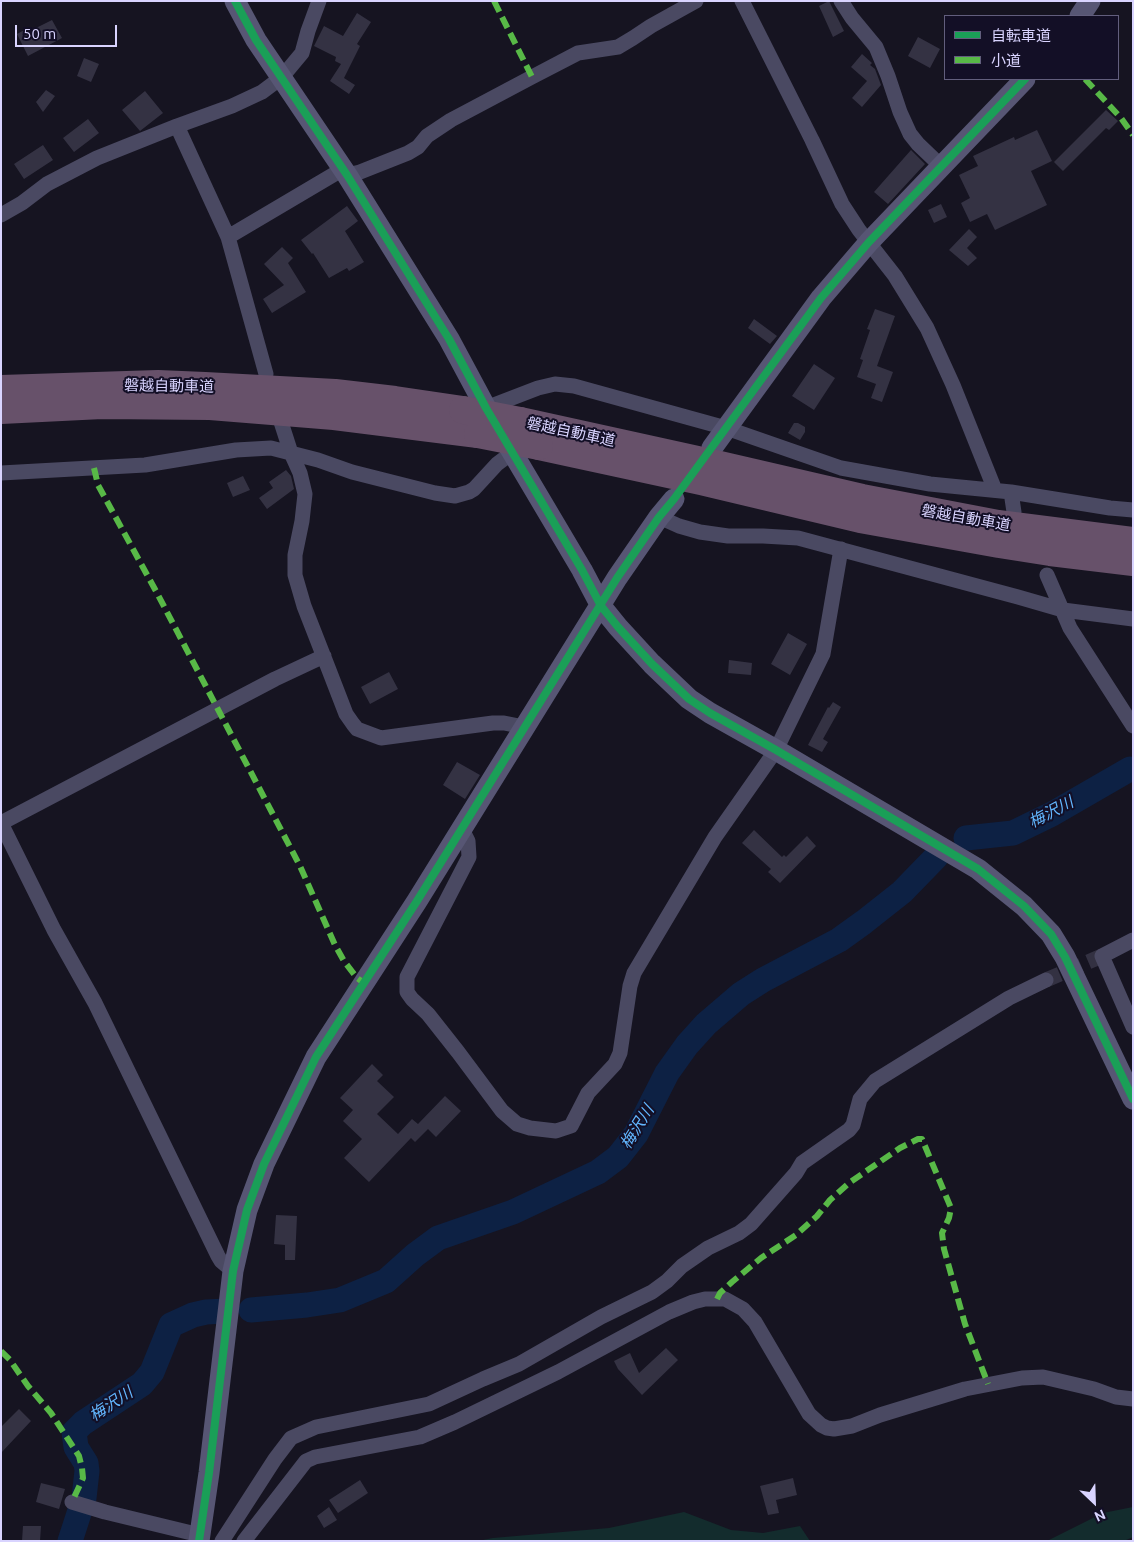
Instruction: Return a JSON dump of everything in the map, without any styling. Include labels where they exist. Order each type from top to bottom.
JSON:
[{"type":"highway","name":"磐越自動車道","points":[[1,389],[158,384],[335,394],[475,409],[520,421],[862,498],[998,524],[1133,540]]},
{"type":"highway","name":"磐越自動車道","points":[[1,410],[102,405],[210,406],[334,416],[478,434],[701,481],[860,519],[1007,546],[1133,562]]},
{"type":"street","points":[[234,1],[256,40],[345,172],[448,339],[475,409],[513,452],[601,606],[652,664],[689,699],[978,868],[1030,911],[1051,934],[1065,957],[1133,1099]]},
{"type":"street","points":[[1,215],[22,203],[47,184],[97,158],[232,106],[262,92],[282,77],[302,53],[319,1]]},
{"type":"street","points":[[228,238],[345,172],[360,172],[408,153],[418,147],[427,136],[451,120],[573,55],[618,46],[696,1]]},
{"type":"street","points":[[742,1],[842,204],[895,276],[927,328],[953,385],[995,490]]},
{"type":"street","points":[[841,1],[852,18],[876,46],[910,134],[941,166]]},
{"type":"street","points":[[1081,15],[1090,1]]},
{"type":"street","points":[[712,448],[821,298],[869,242],[1024,80]]},
{"type":"street","points":[[177,126],[228,238],[266,374]]},
{"type":"street","points":[[475,409],[555,384],[574,386],[726,428],[841,468],[930,484],[1011,492],[1133,510]]},
{"type":"street","points":[[282,422],[291,453],[300,473],[305,494],[302,522],[295,555],[295,575],[304,606],[346,714],[357,729],[380,738],[499,723],[524,727]]},
{"type":"street","points":[[1,473],[145,465],[215,453],[271,448],[318,460],[352,472],[435,493],[456,496],[469,492],[497,464],[513,452]]},
{"type":"street","points":[[1011,492],[1014,512]]},
{"type":"street","points":[[72,1502],[199,1538],[210,1473],[233,1272],[247,1210],[264,1164],[316,1058],[462,829],[617,578],[659,517],[674,499]]},
{"type":"street","points":[[659,517],[679,526],[700,532],[728,536],[798,538],[1063,610],[1133,619]]},
{"type":"street","points":[[462,829],[468,841],[469,857],[407,977],[407,992],[458,1052],[502,1112],[517,1124],[530,1128],[560,1130],[571,1126],[588,1093],[615,1064],[622,1045],[628,994],[634,973],[715,837],[776,750],[824,654],[841,549]]},
{"type":"street","points":[[1047,576],[1070,628],[1133,726]]},
{"type":"street","points":[[233,1272],[221,1262],[95,1003],[54,930],[1,823],[275,679],[324,656]]},
{"type":"street","points":[[1133,940],[1102,956],[1133,1027]]},
{"type":"street","points":[[222,1541],[275,1459],[291,1438],[316,1427],[429,1404],[520,1364],[601,1318],[652,1292],[682,1266],[708,1248],[739,1233],[751,1224],[796,1173],[802,1163],[849,1130],[853,1125],[860,1098],[875,1081],[1009,998],[1046,980]]},
{"type":"street","points":[[244,1541],[306,1461],[315,1456],[420,1437],[558,1372],[670,1312],[705,1299],[725,1299],[743,1309],[755,1322],[809,1414],[827,1428],[834,1429],[852,1426],[880,1414],[965,1389],[1022,1378],[1049,1378],[1094,1389],[1116,1398],[1133,1399]]},
{"type":"green space","points":[[1133,1507],[1133,1537],[1124,1541],[1047,1541],[1103,1513]]},
{"type":"green space","points":[[684,1512],[731,1530],[763,1533],[800,1526],[810,1541],[478,1541],[493,1538],[609,1528]]},
{"type":"building","points":[[829,1],[844,31],[833,37],[819,6]]},
{"type":"building","points":[[357,13],[371,22],[357,44],[360,46],[344,78],[355,85],[349,94],[330,81],[341,64],[335,61],[336,57],[314,46],[324,26],[343,36]]},
{"type":"building","points":[[52,20],[62,38],[28,56],[17,34],[28,28],[30,31]]},
{"type":"building","points":[[918,37],[940,49],[930,68],[908,56]]},
{"type":"building","points":[[862,54],[872,63],[870,65],[875,69],[881,85],[862,107],[852,98],[867,81],[851,67]]},
{"type":"building","points":[[84,58],[99,64],[91,82],[77,76]]},
{"type":"building","points":[[46,90],[55,96],[43,112],[36,102]]},
{"type":"building","points":[[145,91],[163,113],[140,131],[122,110]]},
{"type":"building","points":[[1106,110],[1118,121],[1109,130],[1106,128],[1063,171],[1054,162]]},
{"type":"building","points":[[88,119],[99,133],[74,152],[63,138]]},
{"type":"building","points":[[1037,130],[1052,161],[1031,171],[1047,205],[995,230],[987,214],[970,222],[961,203],[970,198],[959,175],[978,166],[973,156],[1014,137],[1015,140]]},
{"type":"building","points":[[43,145],[53,160],[24,179],[14,164]]},
{"type":"building","points":[[911,150],[925,164],[888,204],[874,192]]},
{"type":"building","points":[[941,204],[947,217],[934,223],[928,210]]},
{"type":"building","points":[[347,206],[358,221],[345,231],[364,262],[349,271],[347,268],[329,278],[313,253],[301,240]]},
{"type":"building","points":[[969,229],[977,237],[967,248],[977,258],[968,266],[949,250]]},
{"type":"building","points":[[282,247],[293,258],[288,263],[306,292],[272,313],[263,299],[284,285],[264,264]]},
{"type":"building","points":[[875,309],[895,316],[877,366],[893,372],[882,402],[871,398],[876,384],[857,377],[863,360],[860,359],[870,330],[867,329]]},
{"type":"building","points":[[754,319],[777,336],[770,344],[748,328]]},
{"type":"building","points":[[814,364],[835,378],[814,410],[792,396]]},
{"type":"building","points":[[794,423],[805,427],[805,432],[800,440],[788,433]]},
{"type":"building","points":[[286,470],[291,476],[294,489],[267,509],[259,498],[273,488],[269,482]]},
{"type":"building","points":[[243,476],[250,490],[233,497],[227,483]]},
{"type":"building","points":[[788,633],[807,644],[790,675],[771,664]]},
{"type":"building","points":[[729,660],[752,663],[751,675],[728,673]]},
{"type":"building","points":[[389,672],[398,689],[370,704],[361,687]]},
{"type":"building","points":[[833,702],[841,707],[823,739],[828,742],[822,752],[808,745],[828,707]]},
{"type":"building","points":[[457,762],[480,775],[465,799],[443,785]]},
{"type":"building","points":[[754,830],[782,857],[784,855],[786,857],[807,836],[816,846],[780,883],[768,872],[771,869],[742,843]]},
{"type":"building","points":[[372,1064],[383,1075],[377,1081],[394,1097],[377,1114],[398,1134],[412,1119],[418,1124],[445,1096],[461,1111],[436,1137],[428,1129],[415,1142],[411,1138],[369,1182],[344,1158],[362,1139],[343,1121],[353,1110],[340,1098]]},
{"type":"building","points":[[276,1215],[297,1216],[295,1260],[285,1260],[285,1245],[274,1244]]},
{"type":"building","points":[[666,1348],[678,1360],[642,1395],[618,1369],[614,1361],[630,1353],[639,1373]]},
{"type":"building","points":[[19,1409],[31,1421],[1,1453],[1,1427]]},
{"type":"building","points":[[793,1478],[797,1495],[776,1500],[779,1513],[768,1515],[760,1486]]},
{"type":"building","points":[[360,1480],[368,1493],[338,1513],[329,1500]]},
{"type":"building","points":[[41,1483],[65,1489],[59,1509],[36,1502]]},
{"type":"building","points":[[329,1507],[337,1520],[324,1528],[317,1516]]},
{"type":"building","points":[[23,1526],[41,1526],[40,1541],[22,1541]]},
{"type":"waterway","name":"梅沢川","points":[[966,838],[1013,833],[1052,814],[1130,769]]},
{"type":"waterway","name":"梅沢川","points":[[251,1310],[340,1300],[386,1281],[415,1255],[438,1238],[513,1212],[598,1172],[618,1157],[636,1134],[667,1073],[687,1045],[706,1024],[741,994],[763,980],[839,940],[864,922],[902,892],[936,857]]},
{"type":"waterway","name":"梅沢川","points":[[70,1541],[84,1498],[87,1471],[86,1463],[76,1447],[74,1432],[83,1423],[142,1384],[152,1372],[171,1325],[193,1315],[226,1311]]},
{"type":"tunnel","points":[[1046,980],[1102,956]]},
{"type":"marked path","points":[[494,1],[532,77]]},
{"type":"marked path","points":[[1086,80],[1121,118],[1133,135]]},
{"type":"marked path","points":[[94,468],[98,485],[157,593],[300,866],[335,945],[344,961],[357,978],[364,983]]},
{"type":"marked path","points":[[717,1299],[720,1293],[761,1258],[796,1235],[849,1183],[900,1148],[918,1139],[922,1139],[951,1208],[949,1218],[942,1233],[944,1249],[965,1324],[988,1384]]},
{"type":"marked path","points":[[1,1351],[51,1413],[79,1456],[83,1478],[72,1502]]},
{"type":"cycle path","points":[[235,1],[256,40],[347,175],[449,339],[486,408],[582,570],[601,606],[618,627],[652,664],[689,699],[978,869],[1024,906],[1051,934],[1065,957],[1133,1099]]},
{"type":"cycle path","points":[[199,1541],[233,1271],[247,1210],[264,1164],[316,1057],[417,901],[617,578],[659,517],[821,298],[869,242],[1024,80]]}]
